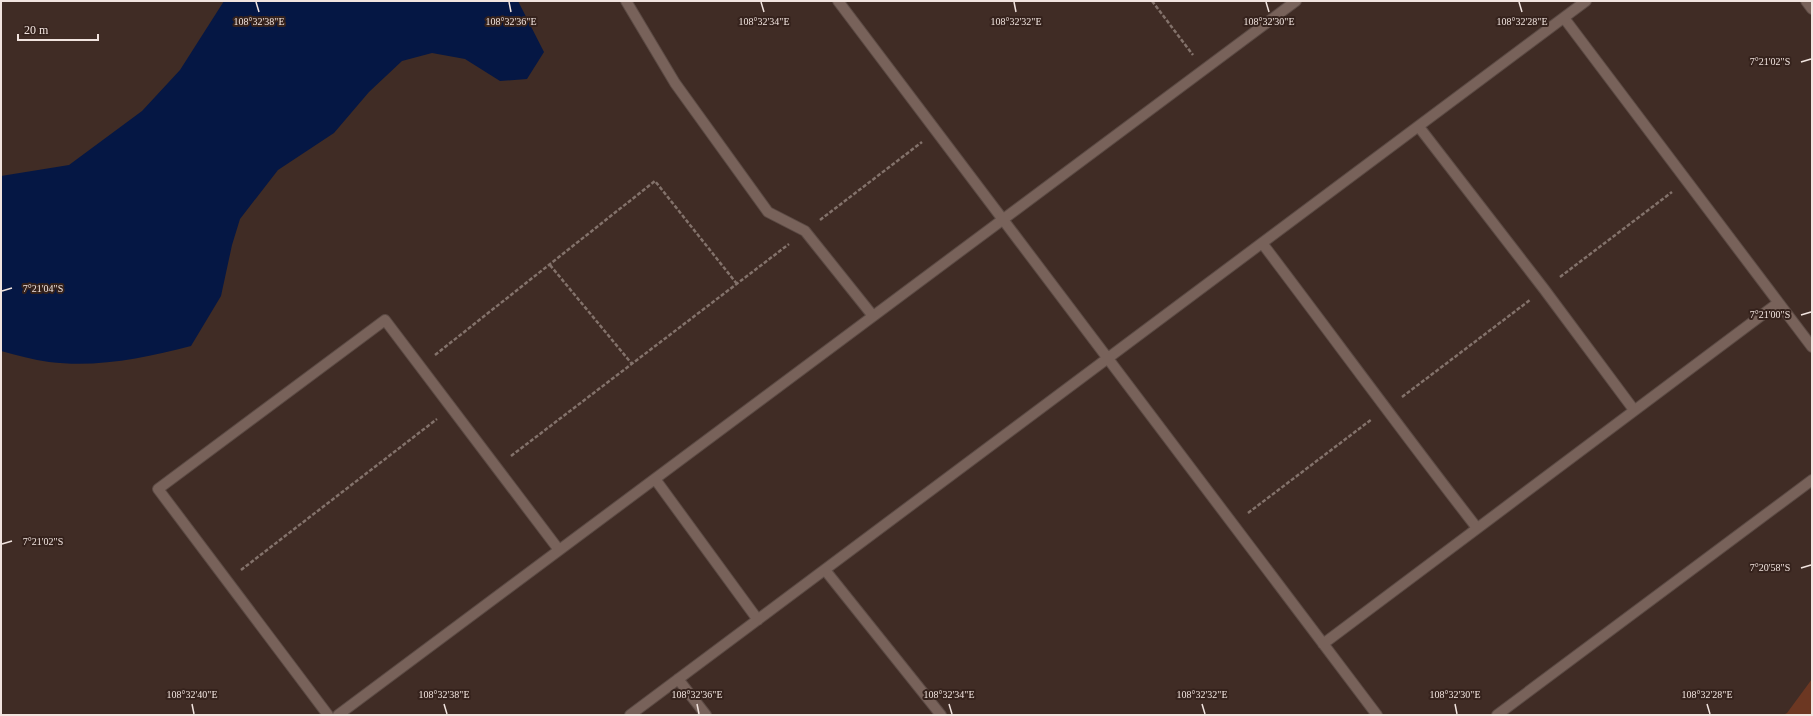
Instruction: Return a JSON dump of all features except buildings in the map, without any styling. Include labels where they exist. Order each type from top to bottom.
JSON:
[{"type":"street","points":[[626,1],[675,83],[768,212],[805,231],[873,316]]},
{"type":"street","points":[[838,1],[1377,715]]},
{"type":"street","points":[[338,715],[1296,1]]},
{"type":"street","points":[[630,715],[1586,1]]},
{"type":"street","points":[[1806,1],[1812,10]]},
{"type":"street","points":[[1564,18],[1812,347]]},
{"type":"street","points":[[1419,126],[1544,289],[1634,410]]},
{"type":"street","points":[[1262,243],[1477,528]]},
{"type":"street","points":[[1323,644],[1778,302]]},
{"type":"street","points":[[328,715],[158,489],[385,320],[559,550]]},
{"type":"street","points":[[655,479],[758,620]]},
{"type":"street","points":[[1497,715],[1812,480]]},
{"type":"street","points":[[824,570],[941,715]]},
{"type":"street","points":[[678,679],[706,715]]},
{"type":"path","points":[[1152,1],[1204,69]]},
{"type":"path","points":[[496,467],[937,131]]},
{"type":"path","points":[[420,366],[656,181],[737,284]]},
{"type":"path","points":[[1233,524],[1687,181]]},
{"type":"path","points":[[550,265],[632,364]]},
{"type":"path","points":[[227,581],[452,408]]},
{"type":"shaded area","points":[[1812,679],[1812,715],[1783,715],[1787,713]]},
{"type":"water","points":[[224,1],[518,1],[544,52],[527,79],[500,81],[465,59],[432,53],[402,61],[369,92],[334,133],[278,170],[240,219],[232,245],[221,296],[191,346],[139,358],[85,364],[67,364],[43,361],[1,351],[1,176],[69,165],[142,111],[180,70]]}]
